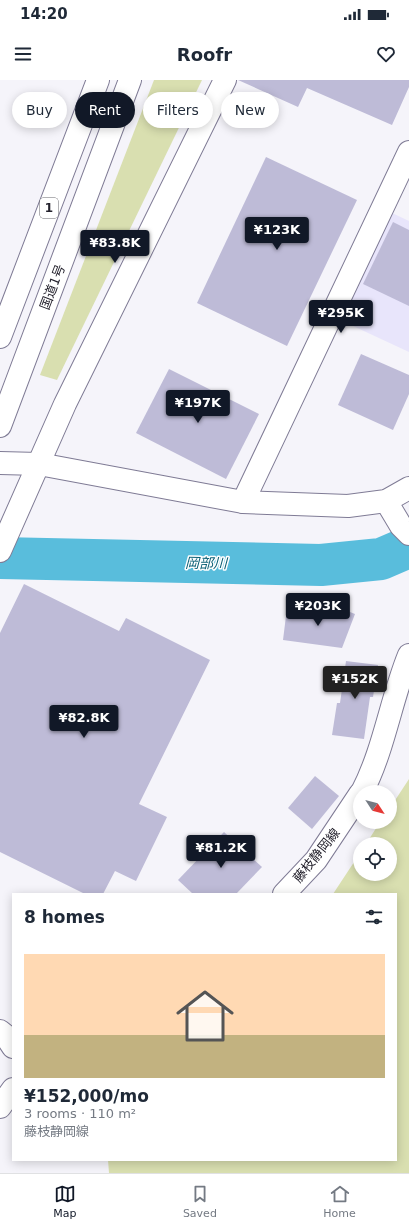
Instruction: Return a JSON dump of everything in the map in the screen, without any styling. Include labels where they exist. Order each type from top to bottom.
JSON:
[{"type":"main road","name":"1","points":[[0,336],[98,80]]},
{"type":"main road","name":"国道1号","points":[[0,426],[130,80]]},
{"type":"main road","points":[[0,551],[65,404],[225,80]]},
{"type":"main road","points":[[243,502],[409,152]]},
{"type":"main road","points":[[0,463],[39,464],[243,502],[348,506],[386,501],[409,488]]},
{"type":"main road","points":[[386,501],[405,530]]},
{"type":"main road","name":"藤枝静岡線","points":[[364,785],[374,762],[409,655]]},
{"type":"main road","name":"藤枝静岡線","points":[[285,893],[316,860],[353,805]]},
{"type":"main road","points":[[0,1031],[5,1034],[12,1045]]},
{"type":"main road","points":[[0,1107],[12,1090]]},
{"type":"shaded area","points":[[390,212],[409,221],[409,352],[338,319]]},
{"type":"green space","points":[[154,80],[202,80],[196,92],[149,92]]},
{"type":"green space","points":[[143,108],[143,128],[179,128],[57,380],[40,375]]},
{"type":"green space","points":[[409,779],[409,1173],[109,1173],[108,1161],[397,1161],[397,893],[334,893],[353,864],[353,881],[397,881],[397,837],[370,837],[376,829],[397,829],[397,797]]},
{"type":"building","points":[[238,80],[409,80],[409,87],[392,125],[307,88],[298,107],[279,98],[279,92],[265,92]]},
{"type":"building","points":[[266,157],[357,200],[287,346],[197,303]]},
{"type":"building","points":[[393,222],[409,230],[409,306],[363,284]]},
{"type":"building","points":[[361,354],[409,375],[409,394],[393,430],[338,405]]},
{"type":"building","points":[[169,369],[259,414],[226,479],[136,433]]},
{"type":"building","points":[[24,584],[119,631],[126,618],[210,660],[139,804],[167,817],[136,881],[115,871],[104,893],[83,893],[0,852],[0,633]]},
{"type":"building","points":[[335,606],[355,614],[342,648],[283,640],[287,608],[332,614]]},
{"type":"building","points":[[346,661],[378,665],[373,697],[370,697],[364,739],[332,735],[337,703],[340,703]]},
{"type":"building","points":[[315,776],[339,796],[312,829],[288,808]]},
{"type":"building","points":[[224,832],[262,867],[237,893],[192,893],[178,880]]},
{"type":"waterway","name":"岡部川","points":[[0,558],[321,565],[381,559],[409,547]]}]
